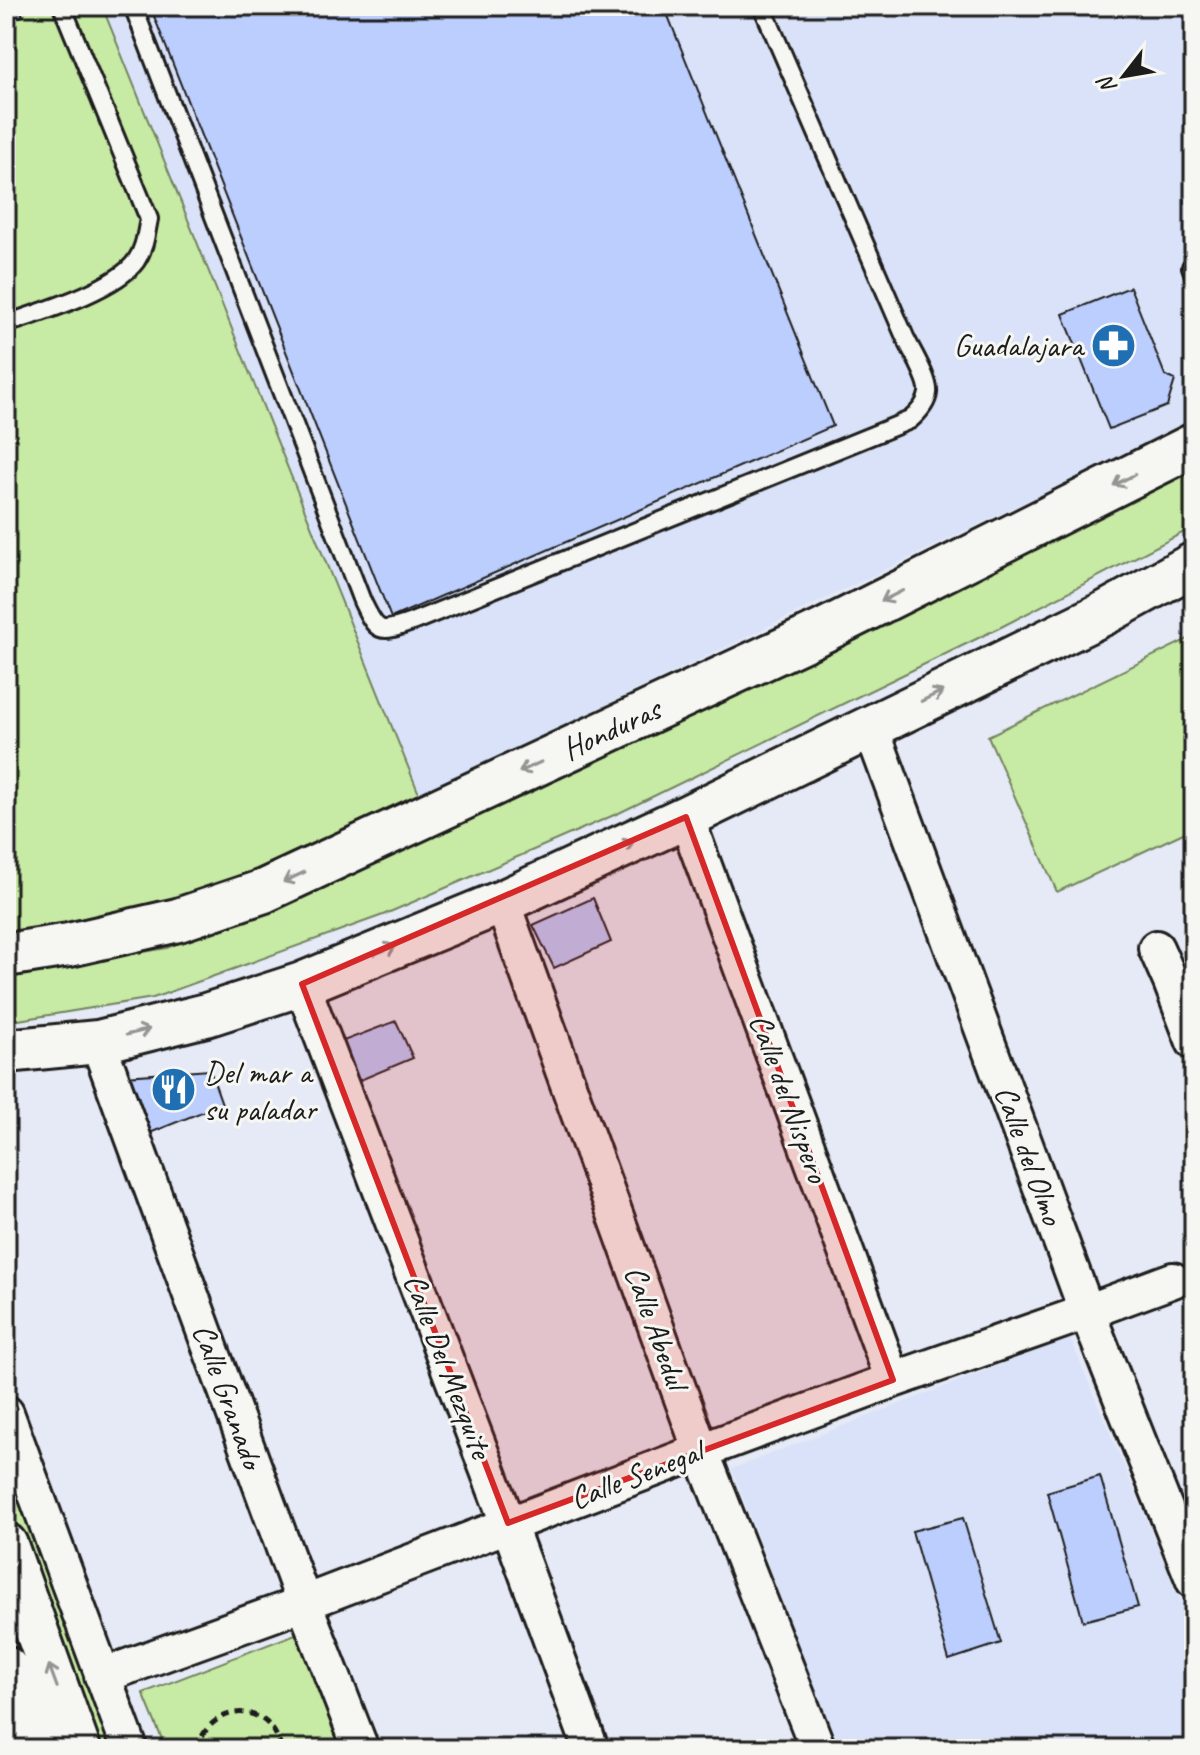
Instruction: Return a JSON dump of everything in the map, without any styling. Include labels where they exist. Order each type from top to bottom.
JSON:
[{"type":"street","name":"Honduras","points":[[6,955],[69,945],[178,920],[264,891],[823,631],[1194,445]]},
{"type":"street","points":[[6,1051],[98,1042],[206,1015],[302,984],[502,902],[686,817],[1107,612],[1194,564]]},
{"type":"street","name":"Calle del Olmo","points":[[870,725],[1087,1312],[1194,1581]]},
{"type":"street","name":"Calle del Nispero","points":[[686,817],[893,1380]]},
{"type":"street","name":"Calle Abedul","points":[[502,902],[701,1451],[818,1749]]},
{"type":"street","points":[[1156,948],[1183,976],[1194,1042]]},
{"type":"street","name":"Calle Del Mezquite","points":[[302,984],[591,1749]]},
{"type":"street","name":"Calle Granado","points":[[98,1042],[304,1603],[361,1749]]},
{"type":"street","name":"Calle Senegal","points":[[102,1676],[304,1603],[508,1523],[893,1380],[1173,1280]]},
{"type":"street","points":[[6,1413],[130,1749]]},
{"type":"street","points":[[6,1545],[79,1749]]},
{"type":"street","points":[[6,1668],[35,1749]]},
{"type":"lane","points":[[6,324],[68,302],[115,279],[135,263],[144,246],[149,219],[62,6]]},
{"type":"lane","points":[[133,6],[362,601],[379,629],[427,616],[910,420],[922,409],[929,396],[928,385],[762,6]]},
{"type":"path","points":[[197,1749],[200,1737],[214,1721],[223,1715],[243,1713],[263,1719],[277,1735],[281,1749]]},
{"type":"highlighted area","points":[[686,817],[893,1380],[508,1523],[302,984]]},
{"type":"shaded area","points":[[102,6],[1194,6],[1194,420],[419,794]]},
{"type":"shaded area","points":[[1070,1338],[1194,1633],[1194,1749],[838,1749],[732,1469]]},
{"type":"green space","points":[[6,6],[102,6],[419,794],[170,909],[6,932]]},
{"type":"green space","points":[[1194,462],[1194,527],[1003,626],[621,812],[383,915],[153,998],[6,1022],[6,975],[167,948],[548,778]]},
{"type":"green space","points":[[1194,636],[1194,828],[1057,892],[988,736]]},
{"type":"green space","points":[[6,1455],[116,1749],[88,1749],[6,1524]]},
{"type":"green space","points":[[298,1633],[344,1749],[166,1749],[143,1693]]},
{"type":"building","points":[[6,6],[19,6],[23,16],[6,22]]},
{"type":"building","points":[[150,6],[664,6],[833,426],[391,618]]},
{"type":"building","name":"Guadalajara","points":[[1130,287],[1165,375],[1175,380],[1167,406],[1109,429],[1063,314]]},
{"type":"building","points":[[593,898],[611,942],[554,968],[533,925]]},
{"type":"building","points":[[396,1021],[413,1058],[346,1086],[330,1046]]},
{"type":"building","name":"Del mar a su paladar","points":[[210,1070],[222,1104],[145,1135],[125,1076]]},
{"type":"building","points":[[1100,1476],[1138,1607],[1083,1621],[1047,1492]]},
{"type":"building","points":[[963,1518],[1001,1643],[949,1660],[912,1531]]},
{"type":"place","name":"Guadalajara","points":[[1114,345]]},
{"type":"place","name":"Del mar a su paladar","points":[[173,1090]]}]
